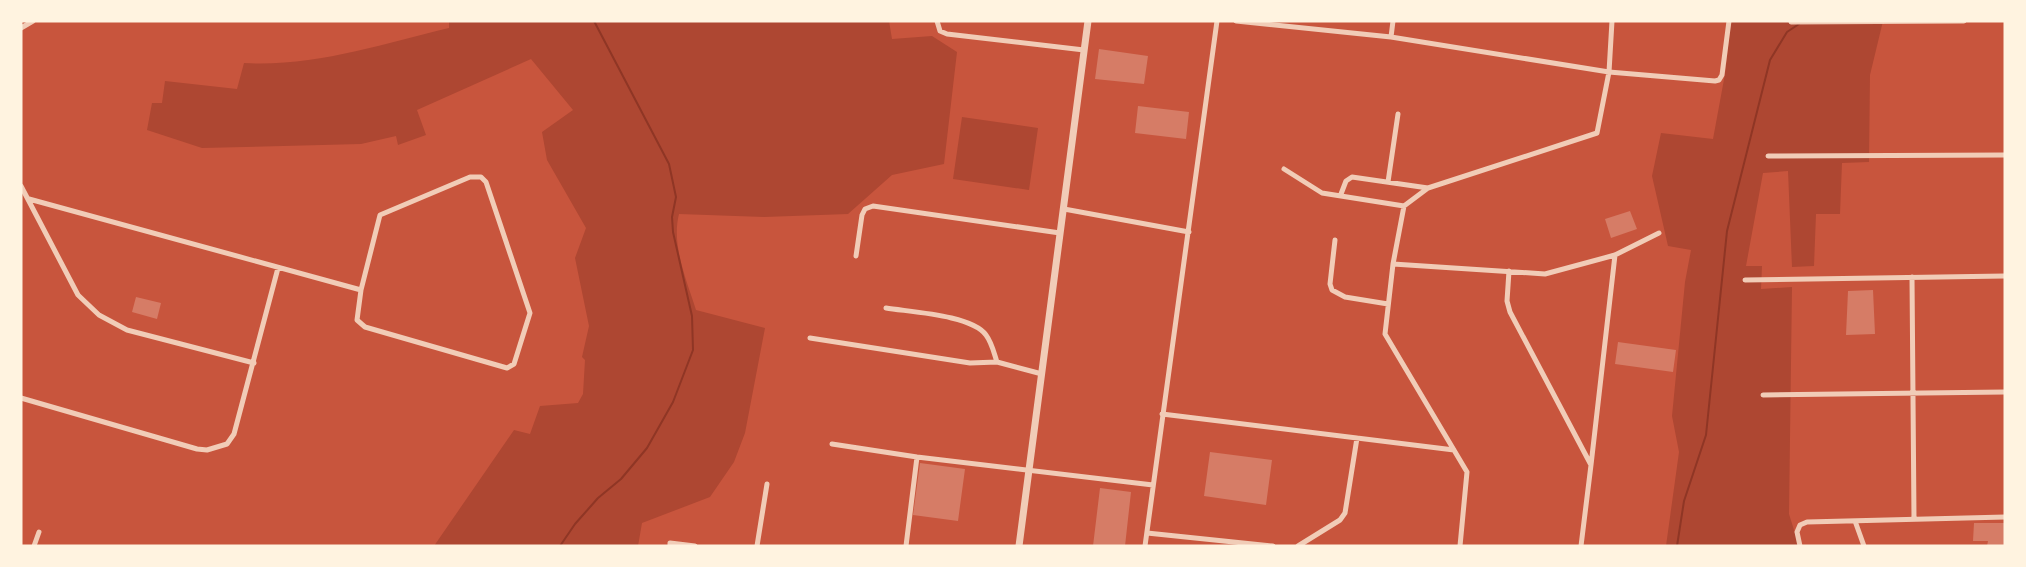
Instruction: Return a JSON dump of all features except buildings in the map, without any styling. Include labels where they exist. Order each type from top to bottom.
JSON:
[{"type":"street","points":[[21,28],[33,21]]},
{"type":"street","points":[[937,21],[940,31],[947,34],[1084,50]]},
{"type":"street","points":[[1018,546],[1088,21]]},
{"type":"street","points":[[1145,546],[1217,21]]},
{"type":"street","points":[[1236,21],[1391,37],[1609,72],[1719,80],[1729,21]]},
{"type":"street","points":[[1391,37],[1393,21]]},
{"type":"street","points":[[1460,546],[1467,472],[1385,334],[1393,264],[1404,206],[1428,188],[1597,133],[1609,72],[1612,21]]},
{"type":"street","points":[[1791,22],[1964,21]]},
{"type":"street","points":[[1388,182],[1398,114]]},
{"type":"street","points":[[1768,156],[2005,155]]},
{"type":"street","points":[[1284,169],[1322,193],[1341,194],[1404,206]]},
{"type":"street","points":[[470,177],[481,177],[486,182],[530,316],[514,364],[507,368],[361,325],[356,316],[361,290],[382,213],[470,177]]},
{"type":"street","points":[[1341,194],[1346,181],[1352,177],[1428,188]]},
{"type":"street","points":[[21,186],[78,295],[99,315],[127,330],[254,363]]},
{"type":"street","points":[[29,199],[361,290]]},
{"type":"street","points":[[856,256],[862,215],[865,209],[873,206],[1060,234]]},
{"type":"street","points":[[1064,209],[1189,232]]},
{"type":"street","points":[[1393,264],[1545,274],[1615,255],[1659,233]]},
{"type":"street","points":[[1335,240],[1330,284],[1332,290],[1345,297],[1388,304]]},
{"type":"street","points":[[1581,546],[1615,255]]},
{"type":"street","points":[[21,398],[197,449],[218,449],[227,444],[234,434],[278,268]]},
{"type":"street","points":[[1509,271],[1507,301],[1510,312],[1591,465]]},
{"type":"street","points":[[1745,280],[2005,276]]},
{"type":"street","points":[[1912,277],[1914,518]]},
{"type":"street","points":[[886,308],[944,317],[978,327],[990,341],[997,362]]},
{"type":"street","points":[[810,338],[970,363],[997,362],[1042,374]]},
{"type":"street","points":[[1763,394],[2005,392]]},
{"type":"street","points":[[1162,414],[1454,450]]},
{"type":"street","points":[[1298,546],[1340,520],[1345,513],[1357,438]]},
{"type":"street","points":[[832,444],[917,458],[1153,485]]},
{"type":"street","points":[[906,546],[917,458]]},
{"type":"street","points":[[757,546],[767,484]]},
{"type":"street","points":[[1800,546],[1797,532],[1800,525],[1914,518],[2005,517]]},
{"type":"street","points":[[1855,521],[1864,546]]},
{"type":"street","points":[[34,546],[39,532]]},
{"type":"street","points":[[1147,533],[1273,546]]},
{"type":"street","points":[[670,546],[670,543],[695,546]]},
{"type":"shaded area","points":[[449,21],[889,21],[892,39],[932,36],[957,52],[944,164],[892,175],[848,214],[764,217],[679,214],[678,250],[696,310],[765,328],[745,433],[734,462],[710,497],[642,523],[638,546],[434,546],[514,430],[530,434],[540,406],[578,403],[583,394],[585,360],[582,357],[589,326],[575,258],[586,228],[547,160],[542,132],[573,110],[531,59],[417,110],[426,135],[398,145],[396,136],[361,144],[202,148],[147,130],[152,103],[162,103],[165,81],[237,89],[244,63],[296,61],[348,53],[449,28]]},
{"type":"shaded area","points":[[1731,21],[1883,21],[1870,75],[1869,162],[1842,163],[1840,214],[1816,214],[1814,266],[1792,267],[1788,171],[1763,173],[1746,266],[1762,266],[1761,289],[1792,287],[1789,514],[1799,546],[1666,546],[1679,452],[1672,416],[1685,282],[1691,250],[1668,246],[1652,176],[1661,133],[1713,139],[1725,74]]},
{"type":"shaded area","points":[[962,117],[1038,128],[1029,190],[953,179]]},
{"type":"waterway","points":[[560,546],[575,524],[598,498],[621,479],[647,448],[673,402],[693,350],[692,316],[673,232],[672,217],[676,197],[669,164],[594,21]]},
{"type":"waterway","points":[[1677,546],[1684,501],[1706,435],[1727,231],[1770,60],[1787,32],[1799,24]]}]
